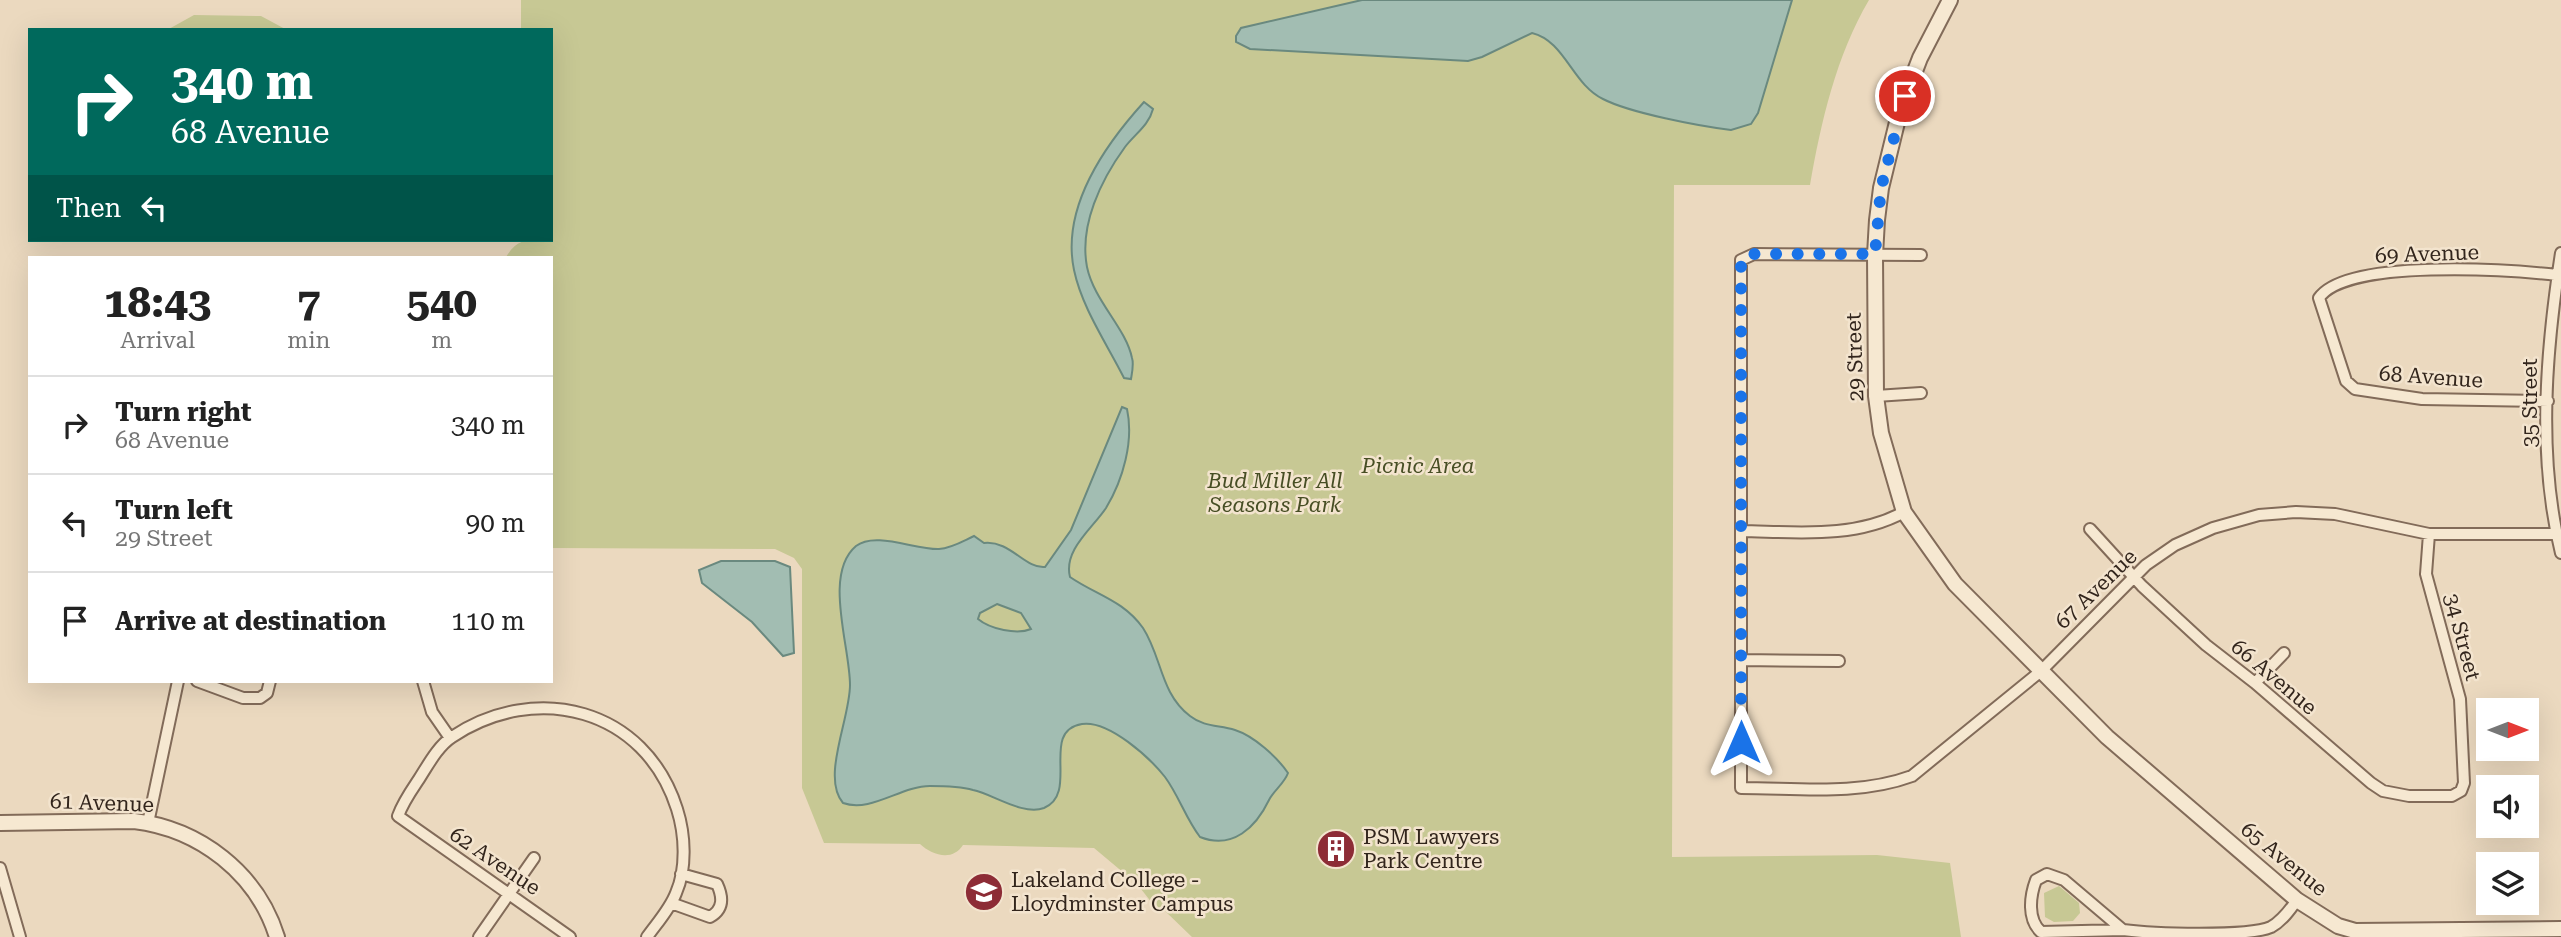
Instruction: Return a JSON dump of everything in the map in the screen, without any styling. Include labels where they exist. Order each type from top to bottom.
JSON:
[{"type":"street","name":"29 Street","points":[[1950,0],[1920,58],[1900,110],[1881,188],[1875,254],[1876,396],[1881,433],[1905,512],[1955,584],[2041,671]]},
{"type":"street","name":"35 Street","points":[[2561,253],[2549,341],[2548,401],[2550,474],[2561,553]]},
{"type":"street","points":[[1839,661],[1741,660],[1741,260],[1754,254],[1922,255]]},
{"type":"street","name":"69 Avenue","points":[[2322,312],[2319,298],[2325,289],[2356,276],[2418,270],[2557,275]]},
{"type":"street","name":"68 Avenue","points":[[2322,312],[2346,382],[2355,388],[2422,399],[2548,401]]},
{"type":"street","points":[[1876,396],[1921,393]]},
{"type":"street","points":[[1741,531],[1854,531],[1885,522],[1905,512]]},
{"type":"street","name":"67 Avenue","points":[[1741,660],[1741,788],[1860,789],[1891,784],[1912,776],[2041,671],[2133,576],[2175,545],[2213,528],[2259,515],[2296,512],[2336,514],[2428,534],[2557,534]]},
{"type":"street","name":"66 Avenue","points":[[2090,529],[2133,576],[2206,645],[2255,682],[2383,790],[2436,796],[2461,791]]},
{"type":"street","name":"34 Street","points":[[2428,534],[2426,574],[2463,724],[2465,783],[2461,791]]},
{"type":"street","points":[[2255,682],[2284,653]]},
{"type":"street","name":"65 Avenue","points":[[2041,671],[2106,737],[2297,900],[2338,926],[2356,931],[2561,929]]},
{"type":"street","points":[[148,823],[178,683]]},
{"type":"street","points":[[203,683],[252,699],[267,693],[270,683]]},
{"type":"street","points":[[424,683],[432,712],[450,738],[493,716],[527,708],[570,710],[612,725],[646,754],[665,779],[682,833],[681,874],[671,903],[647,937]]},
{"type":"street","name":"62 Avenue","points":[[450,738],[408,796],[398,816],[570,937]]},
{"type":"street","name":"61 Avenue","points":[[0,823],[148,823],[184,834],[213,849],[233,866],[251,887],[277,937]]},
{"type":"street","points":[[479,937],[534,858]]},
{"type":"street","points":[[0,868],[20,937]]},
{"type":"street","points":[[671,903],[710,917],[720,907],[722,895],[717,884],[681,874]]},
{"type":"street","points":[[2123,930],[2064,880],[2047,874],[2036,880],[2031,895],[2032,916],[2035,927],[2040,932],[2123,930],[2146,933],[2251,933],[2272,927],[2297,900]]},
{"type":"green space","name":"Bud Miller All Seasons Park","points":[[521,0],[1869,0],[1847,44],[1831,90],[1810,185],[1674,185],[1674,179],[1672,857],[1877,855],[1950,863],[1961,937],[1192,937],[1165,911],[1160,913],[1137,884],[1094,848],[963,845],[953,854],[942,855],[920,844],[824,843],[802,788],[802,569],[794,558],[775,549],[553,548],[553,256],[507,256],[520,243],[553,242],[553,28],[521,28]]},
{"type":"green space","points":[[194,15],[261,16],[283,28],[171,28]]},
{"type":"green space","points":[[2059,886],[2079,903],[2080,913],[2073,921],[2054,922],[2045,917],[2044,893]]},
{"type":"shaded area","points":[[1362,0],[1792,0],[1758,113],[1751,124],[1731,130],[1647,114],[1603,99],[1583,83],[1553,45],[1532,33],[1468,61],[1250,49],[1236,42],[1241,28]]},
{"type":"shaded area","points":[[1144,102],[1153,109],[1151,115],[1125,147],[1100,188],[1089,219],[1085,251],[1087,267],[1096,291],[1129,347],[1133,363],[1131,379],[1124,378],[1089,312],[1074,270],[1072,247],[1074,224],[1089,179],[1114,138]]},
{"type":"shaded area","points":[[1122,407],[1127,409],[1128,447],[1122,473],[1106,508],[1075,549],[1069,567],[1070,577],[1118,604],[1143,628],[1167,686],[1180,707],[1190,716],[1206,724],[1229,728],[1250,737],[1271,754],[1288,773],[1257,819],[1242,834],[1233,838],[1212,840],[1200,837],[1170,784],[1158,769],[1128,742],[1093,724],[1082,724],[1069,729],[1063,738],[1059,790],[1054,800],[1044,808],[1027,809],[981,792],[941,786],[919,787],[864,805],[843,803],[837,792],[835,778],[850,685],[840,592],[841,574],[846,558],[856,546],[874,540],[939,549],[974,536],[984,543],[1002,546],[1031,564],[1045,567],[1071,530]],"holes":[[[997,604],[1021,613],[1031,629],[1004,630],[989,626],[978,619],[980,613]]]},
{"type":"shaded area","points":[[721,561],[775,561],[790,567],[794,653],[783,656],[752,622],[702,583],[699,570]]},
{"type":"place","name":"PSM Lawyers Park Centre","points":[[1336,849]]},
{"type":"place","name":"Lakeland College - Lloydminster Campus","points":[[984,892]]},
{"type":"route","points":[[1741,742],[1741,260],[1754,254],[1875,254],[1881,188],[1889,149],[1905,96]]},
{"type":"park label","name":"Picnic Area","points":[[1418,466]]}]
